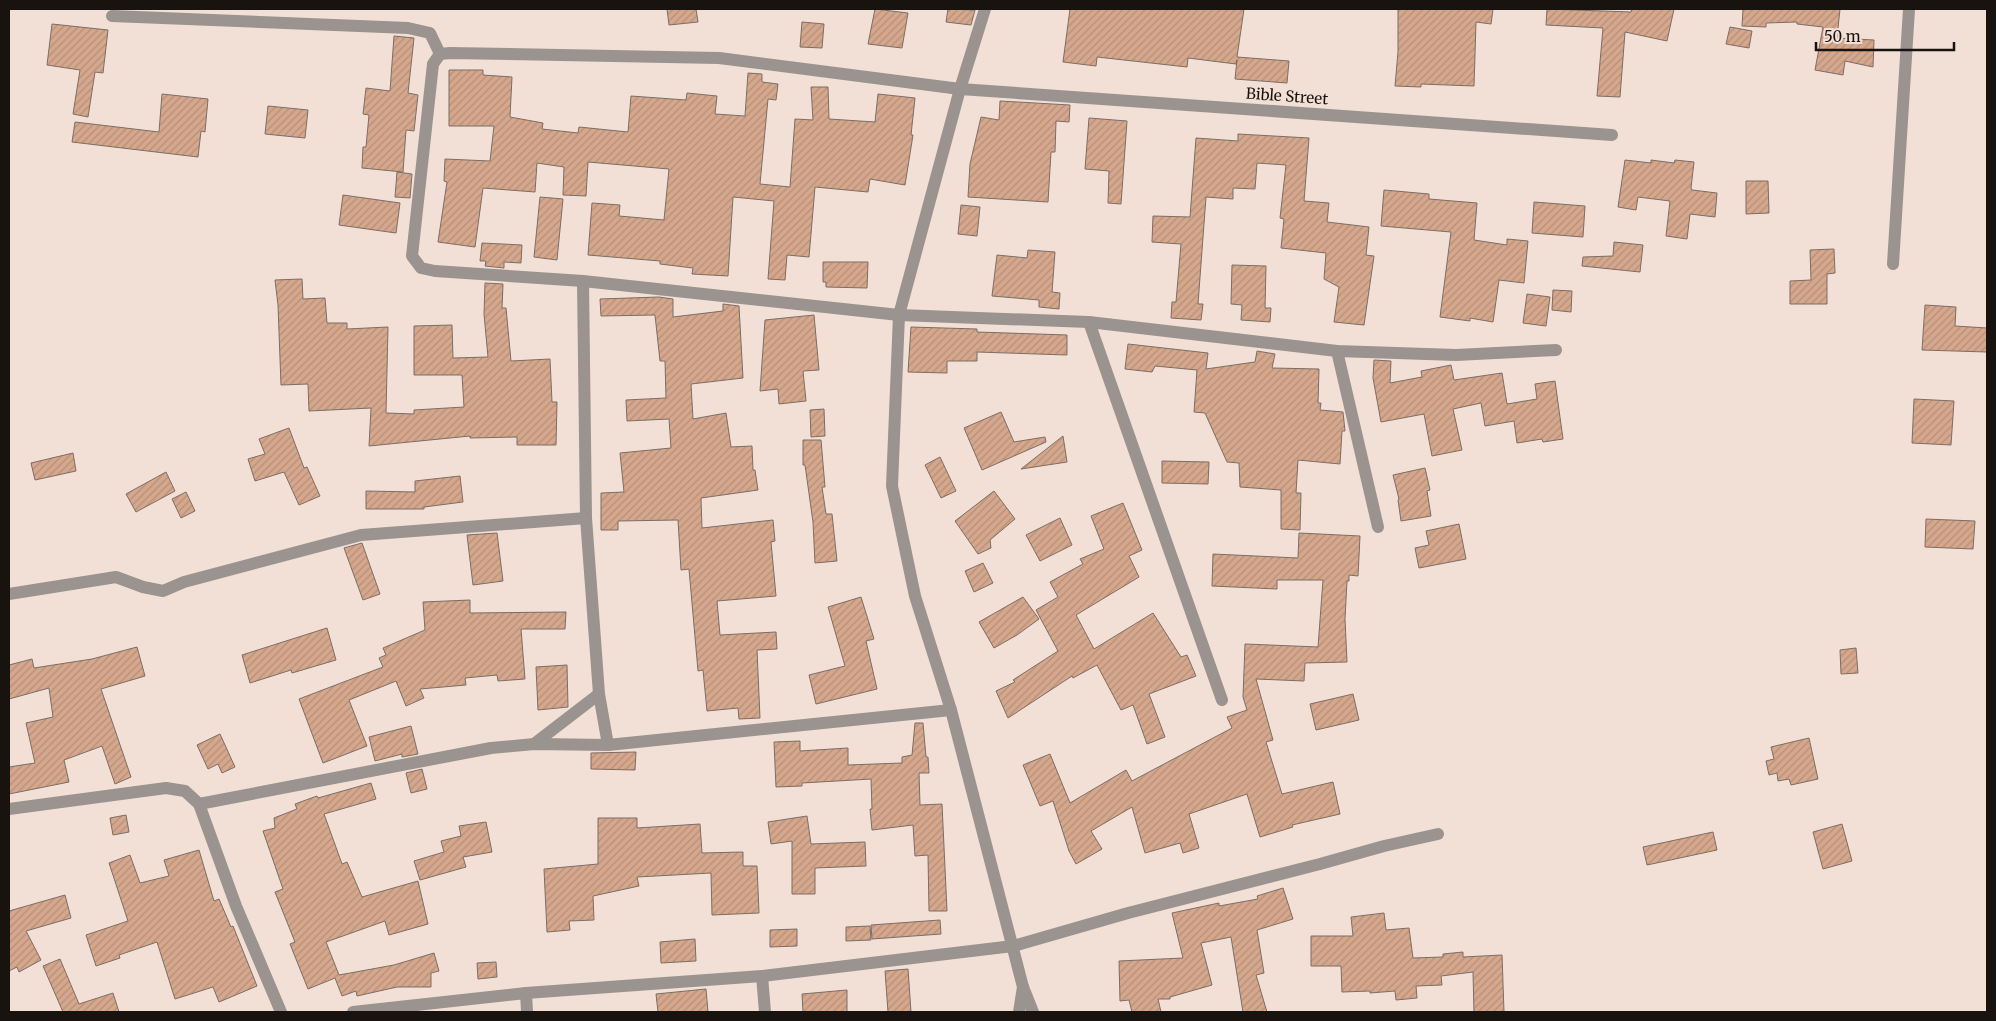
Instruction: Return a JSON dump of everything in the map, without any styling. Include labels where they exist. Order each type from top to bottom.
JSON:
[{"type":"street","points":[[985,9],[960,89],[899,315],[892,486],[915,596],[951,710],[1023,987],[1033,1012]]},
{"type":"street","points":[[1893,264],[1909,9]]},
{"type":"street","points":[[112,16],[408,28],[430,33],[440,54],[432,64],[412,256],[422,268],[435,271],[584,281],[899,315],[1089,322],[1337,351],[1456,355],[1556,350]]},
{"type":"street","name":"Bible Street","points":[[440,54],[719,58],[960,89],[1612,135]]},
{"type":"street","points":[[584,281],[586,518],[599,694],[608,745]]},
{"type":"street","points":[[1089,322],[1222,700]]},
{"type":"street","points":[[1337,351],[1378,527]]},
{"type":"street","points":[[9,594],[116,577],[143,587],[163,591],[184,582],[361,535],[586,518]]},
{"type":"street","points":[[534,744],[599,694]]},
{"type":"street","points":[[199,804],[491,748],[534,744],[608,745],[951,710]]},
{"type":"street","points":[[9,809],[166,788],[184,791],[199,804],[236,906],[281,1012]]},
{"type":"street","points":[[353,1012],[526,993],[762,976],[1013,946],[1128,913],[1384,846],[1438,834]]},
{"type":"street","points":[[762,976],[765,1012]]},
{"type":"street","points":[[1019,1012],[1023,987]]},
{"type":"street","points":[[526,993],[527,1012]]},
{"type":"building","points":[[667,9],[696,9],[698,22],[669,25]]},
{"type":"building","points":[[875,9],[908,13],[902,48],[868,44]]},
{"type":"building","points":[[948,9],[975,10],[971,25],[946,22]]},
{"type":"building","points":[[1070,9],[1244,9],[1237,57],[1289,61],[1287,83],[1235,79],[1237,60],[1236,64],[1188,58],[1187,67],[1097,57],[1096,66],[1063,62]]},
{"type":"building","points":[[1398,9],[1493,9],[1491,24],[1476,22],[1474,86],[1421,84],[1421,87],[1395,86],[1398,52]]},
{"type":"building","points":[[1547,9],[1631,12],[1632,9],[1674,9],[1667,41],[1625,32],[1620,97],[1597,96],[1603,28],[1546,25]]},
{"type":"building","points":[[1743,9],[1840,9],[1837,38],[1874,40],[1873,67],[1845,61],[1843,75],[1815,70],[1823,27],[1797,24],[1797,22],[1766,23],[1766,27],[1742,26]]},
{"type":"building","points":[[802,22],[824,24],[822,48],[800,47]]},
{"type":"building","points":[[52,24],[108,30],[103,73],[95,72],[88,117],[73,114],[80,70],[47,65]]},
{"type":"building","points":[[1730,27],[1752,31],[1749,48],[1726,44]]},
{"type":"building","points":[[394,36],[414,38],[408,93],[418,95],[414,131],[406,130],[403,172],[362,168],[363,147],[366,147],[369,115],[363,114],[366,88],[390,91]]},
{"type":"building","points":[[449,70],[483,70],[483,75],[512,77],[510,117],[543,123],[542,129],[578,133],[579,127],[628,132],[631,96],[686,100],[687,93],[717,96],[715,114],[745,116],[748,73],[762,74],[762,82],[778,84],[776,100],[768,99],[760,184],[790,187],[795,119],[813,120],[811,87],[828,87],[829,119],[875,122],[878,94],[915,98],[911,135],[913,135],[905,185],[870,179],[868,192],[815,187],[809,257],[787,255],[785,280],[768,279],[774,201],[733,197],[728,276],[692,274],[693,268],[660,264],[660,261],[588,255],[592,203],[620,205],[619,216],[664,220],[669,169],[588,162],[586,196],[563,195],[564,167],[537,163],[535,192],[483,188],[475,247],[438,242],[447,182],[444,181],[445,159],[490,161],[494,126],[449,126]]},
{"type":"building","points":[[162,94],[208,99],[205,132],[201,131],[198,157],[72,142],[75,122],[159,132]]},
{"type":"building","points":[[1000,101],[1070,105],[1069,122],[1056,121],[1055,152],[1051,152],[1048,202],[968,197],[970,164],[981,117],[999,120]]},
{"type":"building","points":[[268,106],[308,110],[305,138],[265,134]]},
{"type":"building","points":[[1089,118],[1127,121],[1121,204],[1108,203],[1109,171],[1085,169]]},
{"type":"building","points":[[1238,134],[1309,138],[1304,201],[1329,203],[1327,222],[1369,227],[1366,255],[1374,256],[1364,325],[1334,322],[1339,287],[1324,279],[1326,253],[1281,248],[1284,219],[1280,218],[1286,165],[1257,163],[1255,189],[1233,188],[1233,199],[1206,197],[1198,304],[1203,304],[1201,320],[1171,318],[1172,302],[1176,302],[1181,244],[1152,242],[1153,216],[1190,217],[1196,138],[1238,141]]},
{"type":"building","points":[[1625,160],[1651,163],[1651,160],[1674,163],[1675,160],[1694,162],[1691,188],[1692,190],[1717,193],[1715,217],[1690,214],[1687,239],[1666,236],[1670,201],[1638,197],[1636,210],[1618,207]]},
{"type":"building","points":[[397,172],[412,174],[410,198],[395,197]]},
{"type":"building","points":[[1746,181],[1768,181],[1769,213],[1746,214]]},
{"type":"building","points":[[1384,190],[1429,194],[1429,199],[1477,203],[1474,240],[1507,245],[1507,239],[1528,241],[1524,283],[1499,280],[1493,322],[1470,318],[1470,321],[1440,317],[1451,232],[1381,226]]},
{"type":"building","points":[[343,195],[400,203],[396,233],[339,225]]},
{"type":"building","points":[[540,197],[563,199],[557,260],[534,257]]},
{"type":"building","points":[[1534,202],[1585,206],[1583,237],[1532,233]]},
{"type":"building","points":[[961,205],[980,207],[977,236],[958,234]]},
{"type":"building","points":[[1614,242],[1643,245],[1640,272],[1582,266],[1583,257],[1613,256]]},
{"type":"building","points":[[482,243],[522,245],[521,263],[504,262],[504,268],[485,266],[486,261],[480,261]]},
{"type":"building","points":[[1834,249],[1835,273],[1827,274],[1827,304],[1790,304],[1790,281],[1811,280],[1810,250]]},
{"type":"building","points":[[1028,250],[1055,252],[1052,292],[1060,293],[1059,309],[1039,307],[1039,300],[992,296],[997,255],[1027,258]]},
{"type":"building","points":[[823,262],[868,262],[867,288],[826,287],[826,282],[823,282]]},
{"type":"building","points":[[1232,265],[1266,266],[1265,308],[1271,308],[1270,322],[1241,320],[1242,305],[1231,304]]},
{"type":"building","points":[[302,279],[303,299],[325,298],[327,323],[347,323],[347,329],[388,327],[386,413],[414,414],[414,410],[464,407],[462,375],[414,375],[414,326],[452,325],[453,358],[488,357],[484,314],[485,283],[503,284],[502,308],[506,308],[511,361],[550,359],[552,402],[557,402],[556,445],[517,445],[517,437],[470,438],[470,436],[369,446],[371,408],[309,411],[308,384],[281,385],[278,305],[275,280]]},
{"type":"building","points":[[1553,290],[1572,291],[1571,312],[1552,310]]},
{"type":"building","points":[[1527,294],[1550,297],[1546,326],[1523,323]]},
{"type":"building","points":[[659,297],[673,299],[673,317],[723,311],[723,304],[739,306],[743,378],[691,384],[693,419],[726,413],[731,447],[752,446],[753,470],[755,470],[758,490],[701,498],[702,528],[773,520],[775,541],[771,542],[776,596],[717,601],[720,635],[776,632],[777,649],[757,650],[760,718],[739,719],[738,708],[707,711],[703,670],[698,671],[689,569],[681,570],[678,520],[618,521],[618,530],[601,530],[601,493],[624,492],[620,453],[671,448],[669,419],[627,421],[626,400],[666,398],[665,361],[660,361],[655,315],[601,316],[600,299]]},
{"type":"building","points":[[1925,305],[1956,307],[1955,326],[1987,328],[1987,352],[1922,350]]},
{"type":"building","points":[[814,315],[819,370],[803,371],[806,401],[779,404],[778,389],[760,391],[765,320]]},
{"type":"building","points":[[911,327],[977,329],[977,332],[1067,335],[1067,355],[977,352],[977,361],[947,361],[947,373],[908,372]]},
{"type":"building","points":[[1128,344],[1208,353],[1206,369],[1255,362],[1257,351],[1275,354],[1272,368],[1319,369],[1318,403],[1321,403],[1320,410],[1343,412],[1345,431],[1342,431],[1340,464],[1298,460],[1296,493],[1301,493],[1300,530],[1281,529],[1281,490],[1240,487],[1239,463],[1227,462],[1205,413],[1194,412],[1197,370],[1155,366],[1152,372],[1125,369]]},
{"type":"building","points":[[1374,360],[1391,361],[1390,383],[1422,377],[1421,371],[1451,365],[1454,380],[1502,373],[1507,404],[1537,399],[1535,384],[1555,381],[1563,439],[1543,442],[1542,439],[1517,443],[1514,421],[1485,426],[1481,403],[1453,409],[1462,450],[1432,456],[1424,414],[1381,422],[1373,378]]},
{"type":"building","points":[[1914,399],[1954,401],[1951,445],[1912,443]]},
{"type":"building","points":[[824,409],[825,436],[811,437],[810,410]]},
{"type":"building","points":[[1001,412],[1014,442],[1045,437],[1046,442],[982,470],[964,428]]},
{"type":"building","points":[[289,428],[304,468],[307,467],[320,496],[299,505],[284,472],[255,481],[248,459],[265,454],[259,439]]},
{"type":"building","points":[[1063,436],[1067,462],[1021,469]]},
{"type":"building","points":[[803,440],[821,440],[825,487],[822,487],[826,514],[832,514],[837,561],[815,563],[813,522],[805,465],[803,465]]},
{"type":"building","points":[[73,453],[76,471],[35,480],[31,463]]},
{"type":"building","points":[[940,457],[956,491],[941,498],[925,465]]},
{"type":"building","points":[[1162,461],[1209,462],[1208,484],[1162,483]]},
{"type":"building","points":[[1425,468],[1430,490],[1427,491],[1431,516],[1401,521],[1399,499],[1393,475]]},
{"type":"building","points":[[166,472],[175,491],[136,512],[126,494]]},
{"type":"building","points":[[460,476],[463,502],[424,507],[424,509],[366,509],[366,491],[415,492],[415,481]]},
{"type":"building","points":[[994,491],[1015,519],[990,540],[991,548],[978,554],[955,521]]},
{"type":"building","points":[[186,492],[195,511],[181,518],[172,499]]},
{"type":"building","points":[[1123,503],[1142,550],[1129,556],[1139,577],[1076,615],[1094,649],[1153,613],[1181,657],[1187,655],[1196,676],[1149,694],[1165,737],[1147,744],[1133,705],[1121,710],[1097,665],[1073,678],[1072,676],[1008,718],[996,691],[1015,682],[1013,680],[1058,651],[1036,610],[1058,597],[1050,582],[1083,564],[1080,559],[1104,549],[1091,516]]},
{"type":"building","points":[[1060,518],[1072,545],[1040,561],[1026,535]]},
{"type":"building","points":[[1926,519],[1975,521],[1973,549],[1925,547]]},
{"type":"building","points":[[1459,524],[1466,559],[1419,568],[1415,548],[1429,545],[1426,531]]},
{"type":"building","points":[[497,533],[503,581],[473,585],[467,535]]},
{"type":"building","points":[[1299,533],[1360,536],[1358,576],[1349,575],[1349,581],[1347,581],[1345,619],[1347,662],[1305,663],[1304,681],[1256,679],[1273,740],[1266,742],[1282,794],[1333,782],[1340,814],[1292,825],[1293,827],[1260,837],[1247,794],[1189,814],[1199,848],[1183,853],[1180,843],[1145,853],[1132,807],[1091,831],[1102,849],[1076,864],[1069,851],[1053,801],[1040,806],[1023,765],[1050,754],[1070,803],[1126,770],[1132,781],[1232,728],[1227,717],[1247,710],[1243,697],[1245,644],[1318,647],[1323,580],[1277,580],[1277,589],[1212,586],[1213,554],[1298,558]]},
{"type":"building","points":[[362,543],[380,594],[363,600],[344,548]]},
{"type":"building","points":[[983,563],[993,583],[974,592],[965,571]]},
{"type":"building","points":[[861,597],[874,639],[866,641],[877,689],[816,704],[809,675],[845,666],[828,607]]},
{"type":"building","points":[[1023,597],[1039,619],[1017,635],[994,648],[979,622]]},
{"type":"building","points":[[470,600],[470,613],[566,612],[565,629],[521,629],[525,679],[498,681],[497,675],[465,678],[466,685],[420,689],[424,698],[406,706],[396,681],[349,700],[367,746],[323,763],[299,699],[383,667],[379,658],[386,655],[383,648],[425,630],[423,602]]},
{"type":"building","points":[[327,628],[336,660],[292,673],[291,670],[250,683],[242,655]]},
{"type":"building","points":[[137,647],[145,676],[101,689],[131,777],[115,784],[102,746],[64,760],[69,782],[9,794],[9,767],[35,763],[26,723],[53,717],[49,688],[9,699],[9,665],[32,659],[34,668],[92,659]]},
{"type":"building","points":[[1856,648],[1858,673],[1841,674],[1840,650]]},
{"type":"building","points":[[567,665],[568,707],[538,710],[536,667]]},
{"type":"building","points":[[1353,694],[1359,720],[1316,730],[1310,704]]},
{"type":"building","points":[[915,723],[923,723],[929,773],[919,773],[920,805],[942,804],[947,911],[929,911],[928,855],[915,856],[913,825],[872,830],[870,809],[872,809],[871,779],[802,783],[802,786],[776,787],[774,742],[800,741],[800,751],[848,748],[848,765],[902,763],[902,757],[912,755]]},
{"type":"building","points":[[411,726],[418,754],[402,757],[402,754],[375,761],[369,737]]},
{"type":"building","points":[[220,734],[235,767],[222,773],[218,764],[208,769],[197,745]]},
{"type":"building","points":[[1809,738],[1818,779],[1791,785],[1789,779],[1778,781],[1777,773],[1769,775],[1766,761],[1774,759],[1771,747]]},
{"type":"building","points":[[636,752],[635,770],[591,769],[591,753]]},
{"type":"building","points":[[422,769],[427,789],[411,793],[406,773]]},
{"type":"building","points":[[371,783],[376,799],[324,814],[342,864],[347,862],[362,897],[418,881],[428,924],[389,935],[385,921],[326,942],[339,975],[394,965],[434,953],[439,971],[431,973],[431,987],[397,987],[357,996],[356,991],[342,996],[335,978],[308,989],[290,944],[295,942],[275,892],[283,889],[263,831],[275,828],[274,818],[297,809],[295,804],[317,796],[318,798]]},
{"type":"building","points":[[126,815],[129,832],[113,835],[110,818]]},
{"type":"building","points":[[807,816],[811,844],[865,842],[866,866],[815,868],[815,894],[792,894],[792,841],[771,844],[768,822]]},
{"type":"building","points":[[598,818],[637,818],[637,828],[700,824],[702,853],[743,852],[743,866],[757,866],[759,913],[712,915],[711,873],[637,877],[639,886],[593,896],[594,920],[569,921],[570,930],[547,932],[544,869],[598,864]]},
{"type":"building","points":[[486,822],[492,852],[463,857],[466,867],[420,880],[414,861],[444,852],[441,841],[461,836],[459,826]]},
{"type":"building","points":[[1842,824],[1852,861],[1823,869],[1813,832]]},
{"type":"building","points":[[1713,832],[1717,850],[1647,865],[1643,847]]},
{"type":"building","points":[[199,850],[214,901],[219,899],[231,927],[233,926],[257,986],[219,1002],[213,987],[175,999],[157,942],[119,955],[120,958],[96,966],[86,935],[128,921],[109,863],[130,855],[140,883],[169,876],[164,860]]},
{"type":"building","points":[[1283,888],[1293,919],[1257,930],[1264,973],[1256,975],[1267,1012],[1243,1012],[1231,937],[1201,943],[1212,985],[1170,997],[1170,999],[1158,999],[1161,1012],[1132,1012],[1129,1000],[1120,1001],[1119,961],[1183,958],[1172,913],[1219,903],[1219,906],[1258,899],[1257,896]]},
{"type":"building","points":[[65,895],[71,918],[26,931],[41,960],[19,972],[17,967],[9,971],[9,911]]},
{"type":"building","points":[[1384,913],[1386,930],[1409,928],[1413,958],[1443,957],[1443,954],[1463,952],[1463,957],[1502,955],[1504,1012],[1474,1012],[1473,972],[1441,976],[1442,985],[1416,986],[1417,998],[1396,1000],[1395,991],[1370,993],[1370,991],[1342,992],[1341,966],[1311,966],[1311,936],[1353,936],[1351,917]]},
{"type":"building","points":[[940,920],[941,934],[872,939],[871,925]]},
{"type":"building","points":[[870,926],[871,940],[846,941],[846,927]]},
{"type":"building","points":[[797,929],[797,946],[770,947],[770,930]]},
{"type":"building","points":[[695,939],[696,961],[661,963],[660,942]]},
{"type":"building","points":[[60,959],[79,1004],[113,993],[119,1012],[63,1012],[43,966]]},
{"type":"building","points":[[496,962],[497,977],[478,979],[477,963]]},
{"type":"building","points":[[908,969],[911,1012],[888,1012],[885,971]]},
{"type":"building","points":[[706,989],[708,1012],[658,1012],[656,994]]},
{"type":"building","points":[[847,990],[847,1012],[803,1012],[802,994]]}]
